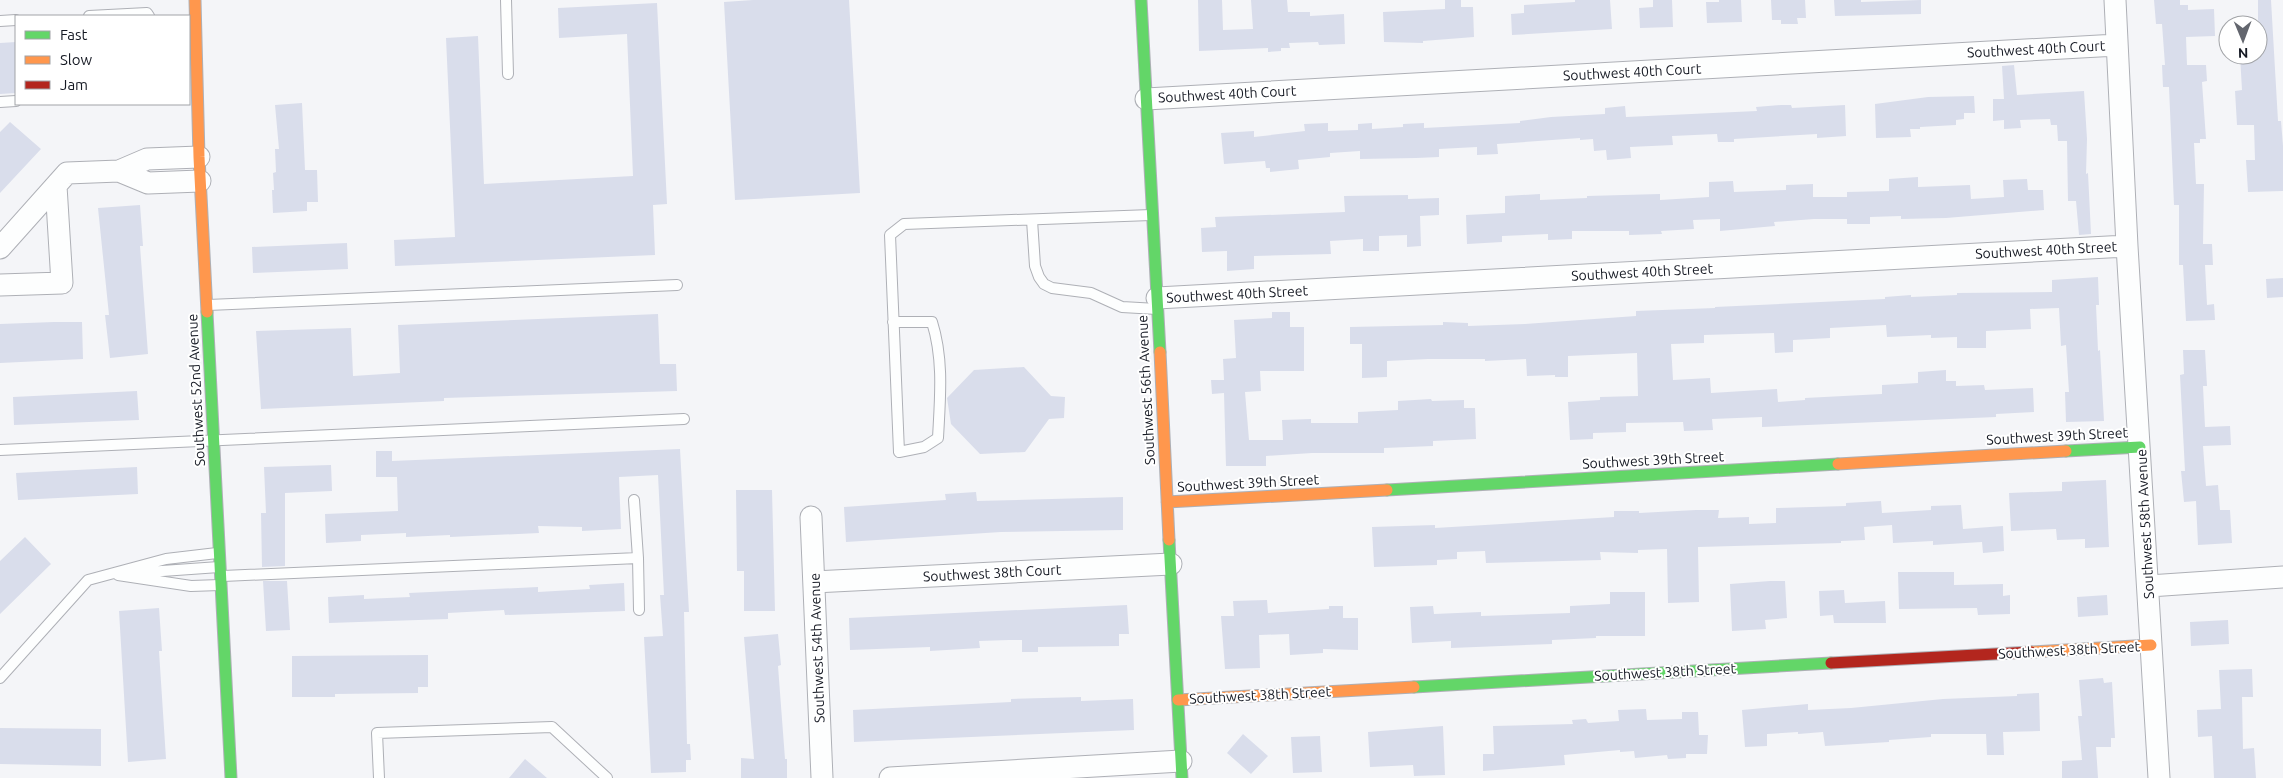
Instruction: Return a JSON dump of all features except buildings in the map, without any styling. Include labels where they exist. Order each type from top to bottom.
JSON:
[{"type":"street","name":"Southwest 52nd Avenue","points":[[195,0],[193,46],[231,778]]},
{"type":"street","name":"Southwest 56th Avenue","points":[[1141,0],[1182,769]]},
{"type":"street","name":"Southwest 58th Avenue","points":[[2115,0],[2127,246],[2149,586],[2159,778]]},
{"type":"street","name":"Southwest 40th Court","points":[[1146,98],[2117,45]]},
{"type":"street","points":[[0,248],[68,173],[119,171],[147,159],[199,157]]},
{"type":"street","points":[[119,171],[148,183],[200,181]]},
{"type":"street","points":[[0,285],[62,283],[56,186]]},
{"type":"street","name":"Southwest 40th Street","points":[[1157,304],[2127,246]]},
{"type":"street","name":"Southwest 39th Street","points":[[1167,502],[2140,447]]},
{"type":"street","name":"Southwest 54th Avenue","points":[[810,517],[822,778]]},
{"type":"street","name":"Southwest 38th Court","points":[[814,582],[1171,564]]},
{"type":"street","points":[[2149,586],[2283,577]]},
{"type":"street","name":"Southwest 38th Street","points":[[1178,700],[2151,645]]},
{"type":"street","points":[[890,778],[1182,769]]},
{"type":"lane","points":[[506,0],[508,74]]},
{"type":"lane","points":[[118,15],[148,15]]},
{"type":"lane","points":[[0,20],[15,20]]},
{"type":"lane","points":[[0,102],[15,101]]},
{"type":"lane","points":[[894,322],[932,322],[938,343],[941,389],[938,438],[924,447],[899,452],[890,235],[904,224],[1152,215]]},
{"type":"lane","points":[[1032,220],[1038,277],[1048,286],[1091,293],[1122,307],[1157,304]]},
{"type":"lane","points":[[206,305],[677,285]]},
{"type":"lane","points":[[0,450],[684,419]]},
{"type":"lane","points":[[634,500],[639,610]]},
{"type":"lane","points":[[0,678],[88,580],[182,556],[219,553]]},
{"type":"lane","points":[[115,574],[220,576],[638,558]]},
{"type":"lane","points":[[115,574],[166,584],[192,586],[220,576]]},
{"type":"lane","points":[[379,778],[377,734],[552,727],[607,778]]},
{"type":"traffic: fast","points":[[1141,0],[1160,352]]},
{"type":"traffic: fast","points":[[207,312],[231,778]]},
{"type":"traffic: fast","points":[[2066,451],[2140,447]]},
{"type":"traffic: fast","points":[[1387,490],[1838,464]]},
{"type":"traffic: fast","points":[[1169,540],[1182,778]]},
{"type":"traffic: fast","points":[[1414,687],[1831,663]]},
{"type":"traffic: slow","points":[[195,0],[199,157],[207,312]]},
{"type":"traffic: slow","points":[[1160,352],[1169,540]]},
{"type":"traffic: slow","points":[[1838,464],[2066,451]]},
{"type":"traffic: slow","points":[[1167,502],[1387,490]]},
{"type":"traffic: slow","points":[[2031,652],[2151,645]]},
{"type":"traffic: slow","points":[[1178,700],[1414,687]]},
{"type":"traffic: jam","points":[[1831,663],[2031,652]]}]
